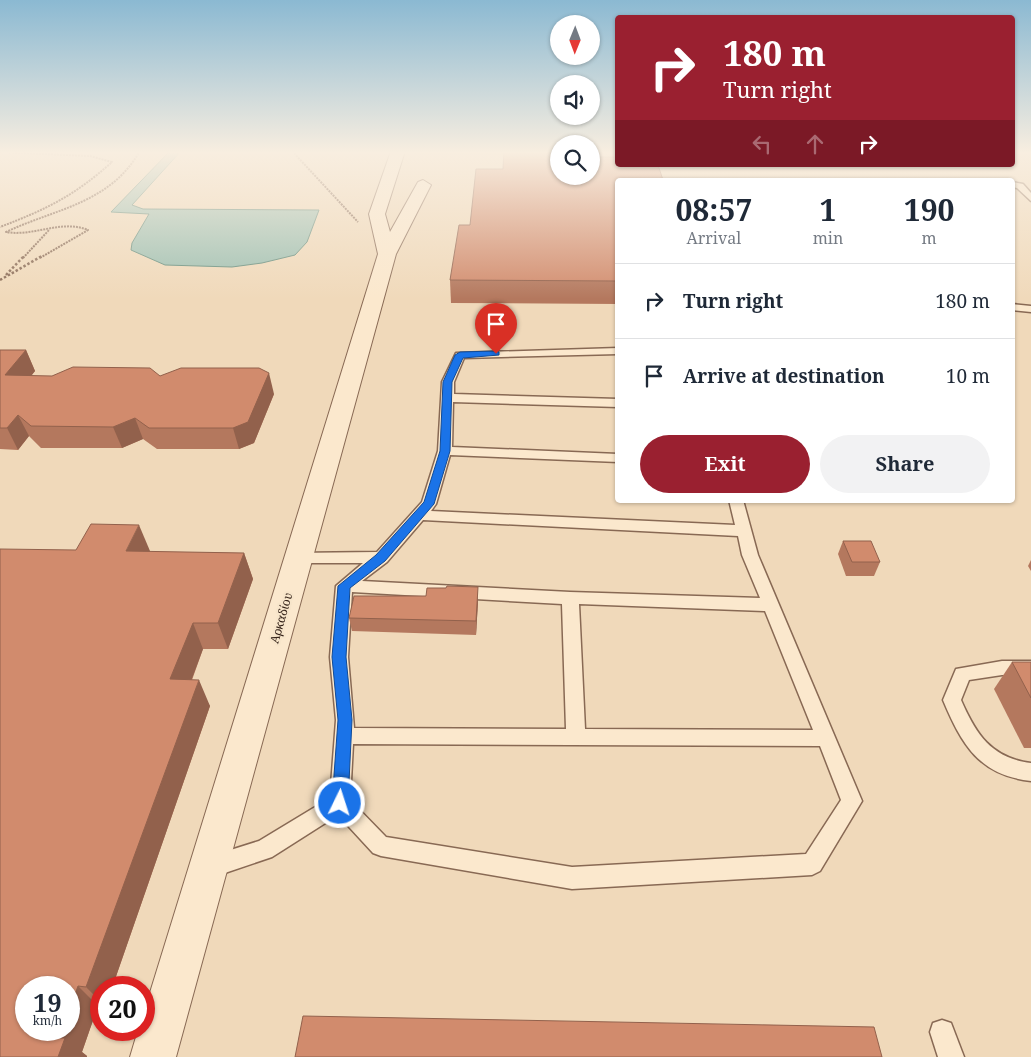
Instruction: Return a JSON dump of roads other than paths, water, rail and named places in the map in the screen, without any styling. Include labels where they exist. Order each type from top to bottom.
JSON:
[{"type":"street","points":[[382,200],[377,214],[387,254]]},
{"type":"street","name":"Αρκαδίου","points":[[153,1057],[387,254],[415,200]]},
{"type":"lane","points":[[1015,307],[1031,309]]},
{"type":"lane","points":[[615,351],[460,355],[448,382],[445,451],[429,504],[381,558],[344,586],[339,657],[345,736],[340,803],[381,846],[572,878],[812,864],[852,801],[750,555],[737,503]]},
{"type":"lane","points":[[447,398],[615,403]]},
{"type":"lane","points":[[445,451],[615,458]]},
{"type":"lane","points":[[418,515],[744,531]]},
{"type":"lane","points":[[299,557],[381,558]]},
{"type":"lane","points":[[344,586],[570,598],[770,605]]},
{"type":"lane","points":[[570,598],[576,737]]},
{"type":"lane","points":[[1031,668],[1002,668],[962,674],[952,700],[965,730],[989,759],[1016,772],[1031,772]]},
{"type":"lane","points":[[345,736],[826,738]]},
{"type":"lane","points":[[209,867],[264,850],[340,803]]},
{"type":"lane","points":[[942,1032],[950,1057]]}]
